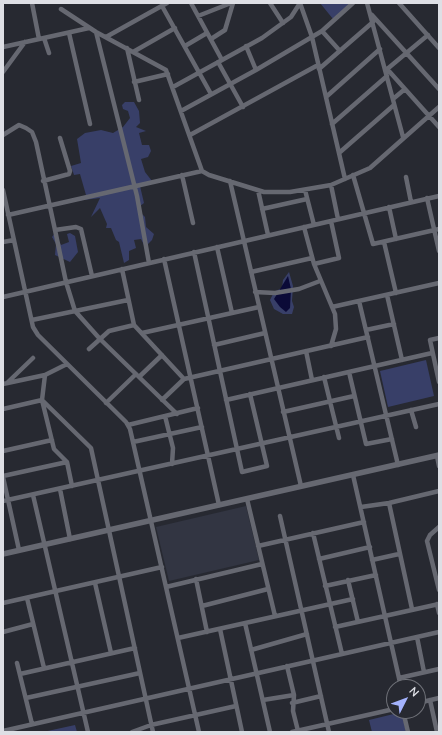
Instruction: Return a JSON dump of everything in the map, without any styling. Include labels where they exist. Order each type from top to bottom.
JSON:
[{"type":"street","points":[[32,3],[41,39],[49,53]]},
{"type":"street","points":[[190,3],[211,39],[230,83],[243,106]]},
{"type":"street","points":[[198,16],[232,3]]},
{"type":"street","points":[[211,39],[225,30],[232,3]]},
{"type":"street","points":[[270,3],[283,23]]},
{"type":"street","points":[[173,87],[246,46],[283,23],[296,11],[300,3]]},
{"type":"street","points":[[300,3],[312,37],[345,179]]},
{"type":"street","points":[[181,110],[256,70],[322,31],[353,3]]},
{"type":"street","points":[[367,3],[403,137]]},
{"type":"street","points":[[399,3],[439,48]]},
{"type":"street","points":[[106,38],[165,4],[175,28],[211,94]]},
{"type":"street","points":[[61,9],[106,38],[162,68],[168,74],[202,170],[210,175],[258,190],[278,193],[305,190],[331,185],[353,176],[370,168],[403,137],[430,117],[439,107]]},
{"type":"street","points":[[370,13],[439,89]]},
{"type":"street","points":[[190,136],[243,106],[319,67],[373,22]]},
{"type":"street","points":[[3,47],[89,28]]},
{"type":"street","points":[[132,52],[175,28]]},
{"type":"street","points":[[322,31],[340,51]]},
{"type":"street","points":[[96,32],[134,188],[149,263]]},
{"type":"street","points":[[69,33],[90,124]]},
{"type":"street","points":[[185,46],[207,33]]},
{"type":"street","points":[[386,70],[428,35]]},
{"type":"street","points":[[3,72],[26,42]]},
{"type":"street","points":[[246,46],[256,70]]},
{"type":"street","points":[[127,48],[139,100]]},
{"type":"street","points":[[326,96],[380,49]]},
{"type":"street","points":[[386,70],[439,127]]},
{"type":"street","points":[[134,82],[168,74]]},
{"type":"street","points":[[332,124],[387,76]]},
{"type":"street","points":[[393,99],[405,89]]},
{"type":"street","points":[[339,153],[394,105]]},
{"type":"street","points":[[3,135],[19,125],[32,132],[36,142],[43,181],[66,282],[75,311],[176,414]]},
{"type":"street","points":[[43,181],[69,174],[70,172],[60,138]]},
{"type":"street","points":[[8,215],[134,188],[202,170]]},
{"type":"street","points":[[182,175],[193,223]]},
{"type":"street","points":[[353,176],[365,212],[372,243],[375,244],[437,229]]},
{"type":"street","points":[[406,177],[411,202]]},
{"type":"street","points":[[230,182],[301,486]]},
{"type":"street","points":[[331,185],[338,219]]},
{"type":"street","points":[[3,190],[25,291],[32,320],[38,335],[128,425],[141,470],[199,732]]},
{"type":"street","points":[[258,190],[268,235]]},
{"type":"street","points":[[305,190],[314,225]]},
{"type":"street","points":[[3,296],[439,196]]},
{"type":"street","points":[[427,198],[437,229],[439,251]]},
{"type":"street","points":[[262,209],[307,199]]},
{"type":"street","points":[[389,207],[396,239]]},
{"type":"street","points":[[314,264],[339,258],[331,221]]},
{"type":"street","points":[[55,230],[76,227],[80,229],[92,276]]},
{"type":"street","points":[[304,227],[320,282],[332,307],[336,329],[331,346]]},
{"type":"street","points":[[3,242],[14,240]]},
{"type":"street","points":[[384,242],[396,293]]},
{"type":"street","points":[[217,247],[232,313]]},
{"type":"street","points":[[194,252],[242,472],[266,467],[267,464],[250,394]]},
{"type":"street","points":[[251,272],[312,258]]},
{"type":"street","points":[[164,259],[219,505]]},
{"type":"street","points":[[122,269],[134,325],[184,378]]},
{"type":"street","points":[[255,292],[275,293],[299,289],[320,282]]},
{"type":"street","points":[[332,307],[439,283]]},
{"type":"street","points":[[387,295],[402,360]]},
{"type":"street","points":[[32,320],[128,300]]},
{"type":"street","points":[[359,301],[398,465]]},
{"type":"street","points":[[142,333],[259,307]]},
{"type":"street","points":[[366,330],[394,324]]},
{"type":"street","points":[[89,350],[109,331],[134,325]]},
{"type":"street","points":[[214,345],[265,333]]},
{"type":"street","points":[[162,400],[184,378],[368,337]]},
{"type":"street","points":[[439,338],[430,340],[439,382]]},
{"type":"street","points":[[306,351],[312,380]]},
{"type":"street","points":[[226,400],[432,353]]},
{"type":"street","points":[[106,403],[162,355]]},
{"type":"street","points":[[5,384],[33,358]]},
{"type":"street","points":[[5,384],[45,375],[66,364]]},
{"type":"street","points":[[349,372],[366,444],[392,439]]},
{"type":"street","points":[[45,375],[42,400],[54,449],[67,462],[72,486]]},
{"type":"street","points":[[324,377],[339,438]]},
{"type":"street","points":[[283,412],[354,396]]},
{"type":"street","points":[[3,409],[42,400]]},
{"type":"street","points":[[42,400],[91,448],[153,732]]},
{"type":"street","points":[[6,501],[439,404]]},
{"type":"street","points":[[128,425],[198,408]]},
{"type":"street","points":[[411,410],[416,427]]},
{"type":"street","points":[[165,416],[173,455],[172,464]]},
{"type":"street","points":[[133,442],[202,427]]},
{"type":"street","points":[[3,451],[52,440]]},
{"type":"street","points":[[3,554],[438,456],[439,466]]},
{"type":"street","points":[[19,550],[6,501],[3,476],[67,462]]},
{"type":"street","points":[[353,475],[399,678],[439,669]]},
{"type":"street","points":[[60,489],[70,538]]},
{"type":"street","points":[[360,507],[389,504],[439,491]]},
{"type":"street","points":[[33,495],[88,732]]},
{"type":"street","points":[[247,499],[275,616]]},
{"type":"street","points":[[389,504],[412,609]]},
{"type":"street","points":[[280,516],[329,732]]},
{"type":"street","points":[[258,546],[364,522]]},
{"type":"street","points":[[439,527],[430,535],[427,541],[439,590]]},
{"type":"street","points":[[313,533],[342,654]]},
{"type":"street","points":[[319,559],[370,548]]},
{"type":"street","points":[[372,560],[399,554]]},
{"type":"street","points":[[166,587],[262,564]]},
{"type":"street","points":[[3,603],[162,568]]},
{"type":"street","points":[[326,586],[376,575]]},
{"type":"street","points":[[196,579],[207,632]]},
{"type":"street","points":[[348,580],[358,622]]},
{"type":"street","points":[[95,583],[111,653]]},
{"type":"street","points":[[202,606],[268,589]]},
{"type":"street","points":[[27,598],[44,668]]},
{"type":"street","points":[[178,638],[353,599]]},
{"type":"street","points":[[335,627],[438,604],[439,614]]},
{"type":"street","points":[[245,623],[270,732]]},
{"type":"street","points":[[3,632],[33,624]]},
{"type":"street","points":[[220,629],[242,732]]},
{"type":"street","points":[[3,725],[4,731],[439,632]]},
{"type":"street","points":[[251,650],[307,634]]},
{"type":"street","points":[[416,637],[424,672]]},
{"type":"street","points":[[20,674],[135,648]]},
{"type":"street","points":[[17,663],[32,724]]},
{"type":"street","points":[[287,666],[294,695],[292,703],[298,731]]},
{"type":"street","points":[[26,698],[140,673]]},
{"type":"street","points":[[263,700],[294,695]]},
{"type":"street","points":[[292,703],[321,696]]},
{"type":"street","points":[[426,701],[439,698]]},
{"type":"street","points":[[430,700],[437,732]]},
{"type":"street","points":[[132,732],[152,725],[236,706]]},
{"type":"street","points":[[292,732],[386,710]]},
{"type":"street","points":[[405,719],[408,732]]},
{"type":"shaded area","points":[[320,3],[351,3],[333,19]]},
{"type":"shaded area","points":[[125,102],[134,102],[139,111],[140,123],[136,127],[146,131],[139,133],[142,145],[149,145],[151,151],[148,157],[141,159],[145,172],[152,181],[140,186],[144,203],[139,207],[141,213],[145,217],[146,227],[154,234],[152,240],[147,245],[144,245],[141,239],[134,240],[136,248],[129,251],[129,260],[124,263],[119,242],[116,240],[111,228],[106,228],[107,224],[100,208],[91,217],[100,198],[75,201],[86,195],[80,174],[74,175],[71,166],[81,163],[77,139],[85,133],[101,130],[113,133],[123,127],[130,118],[128,111],[123,109],[122,105]]},
{"type":"shaded area","points":[[55,233],[61,245],[69,242],[67,234],[70,233],[75,236],[78,252],[70,262],[55,255],[56,244],[52,237]]},
{"type":"shaded area","points":[[289,272],[293,286],[292,301],[294,307],[292,314],[283,314],[274,309],[270,300],[274,292],[282,288],[283,280]]},
{"type":"shaded area","points":[[288,276],[291,289],[290,308],[286,312],[274,299]]},
{"type":"shaded area","points":[[426,360],[434,396],[388,407],[380,371]]},
{"type":"shaded area","points":[[246,506],[259,560],[169,581],[156,527]]},
{"type":"shaded area","points":[[386,716],[386,719],[403,719],[406,732],[372,732],[369,720]]},
{"type":"shaded area","points":[[75,725],[77,732],[43,732]]}]
